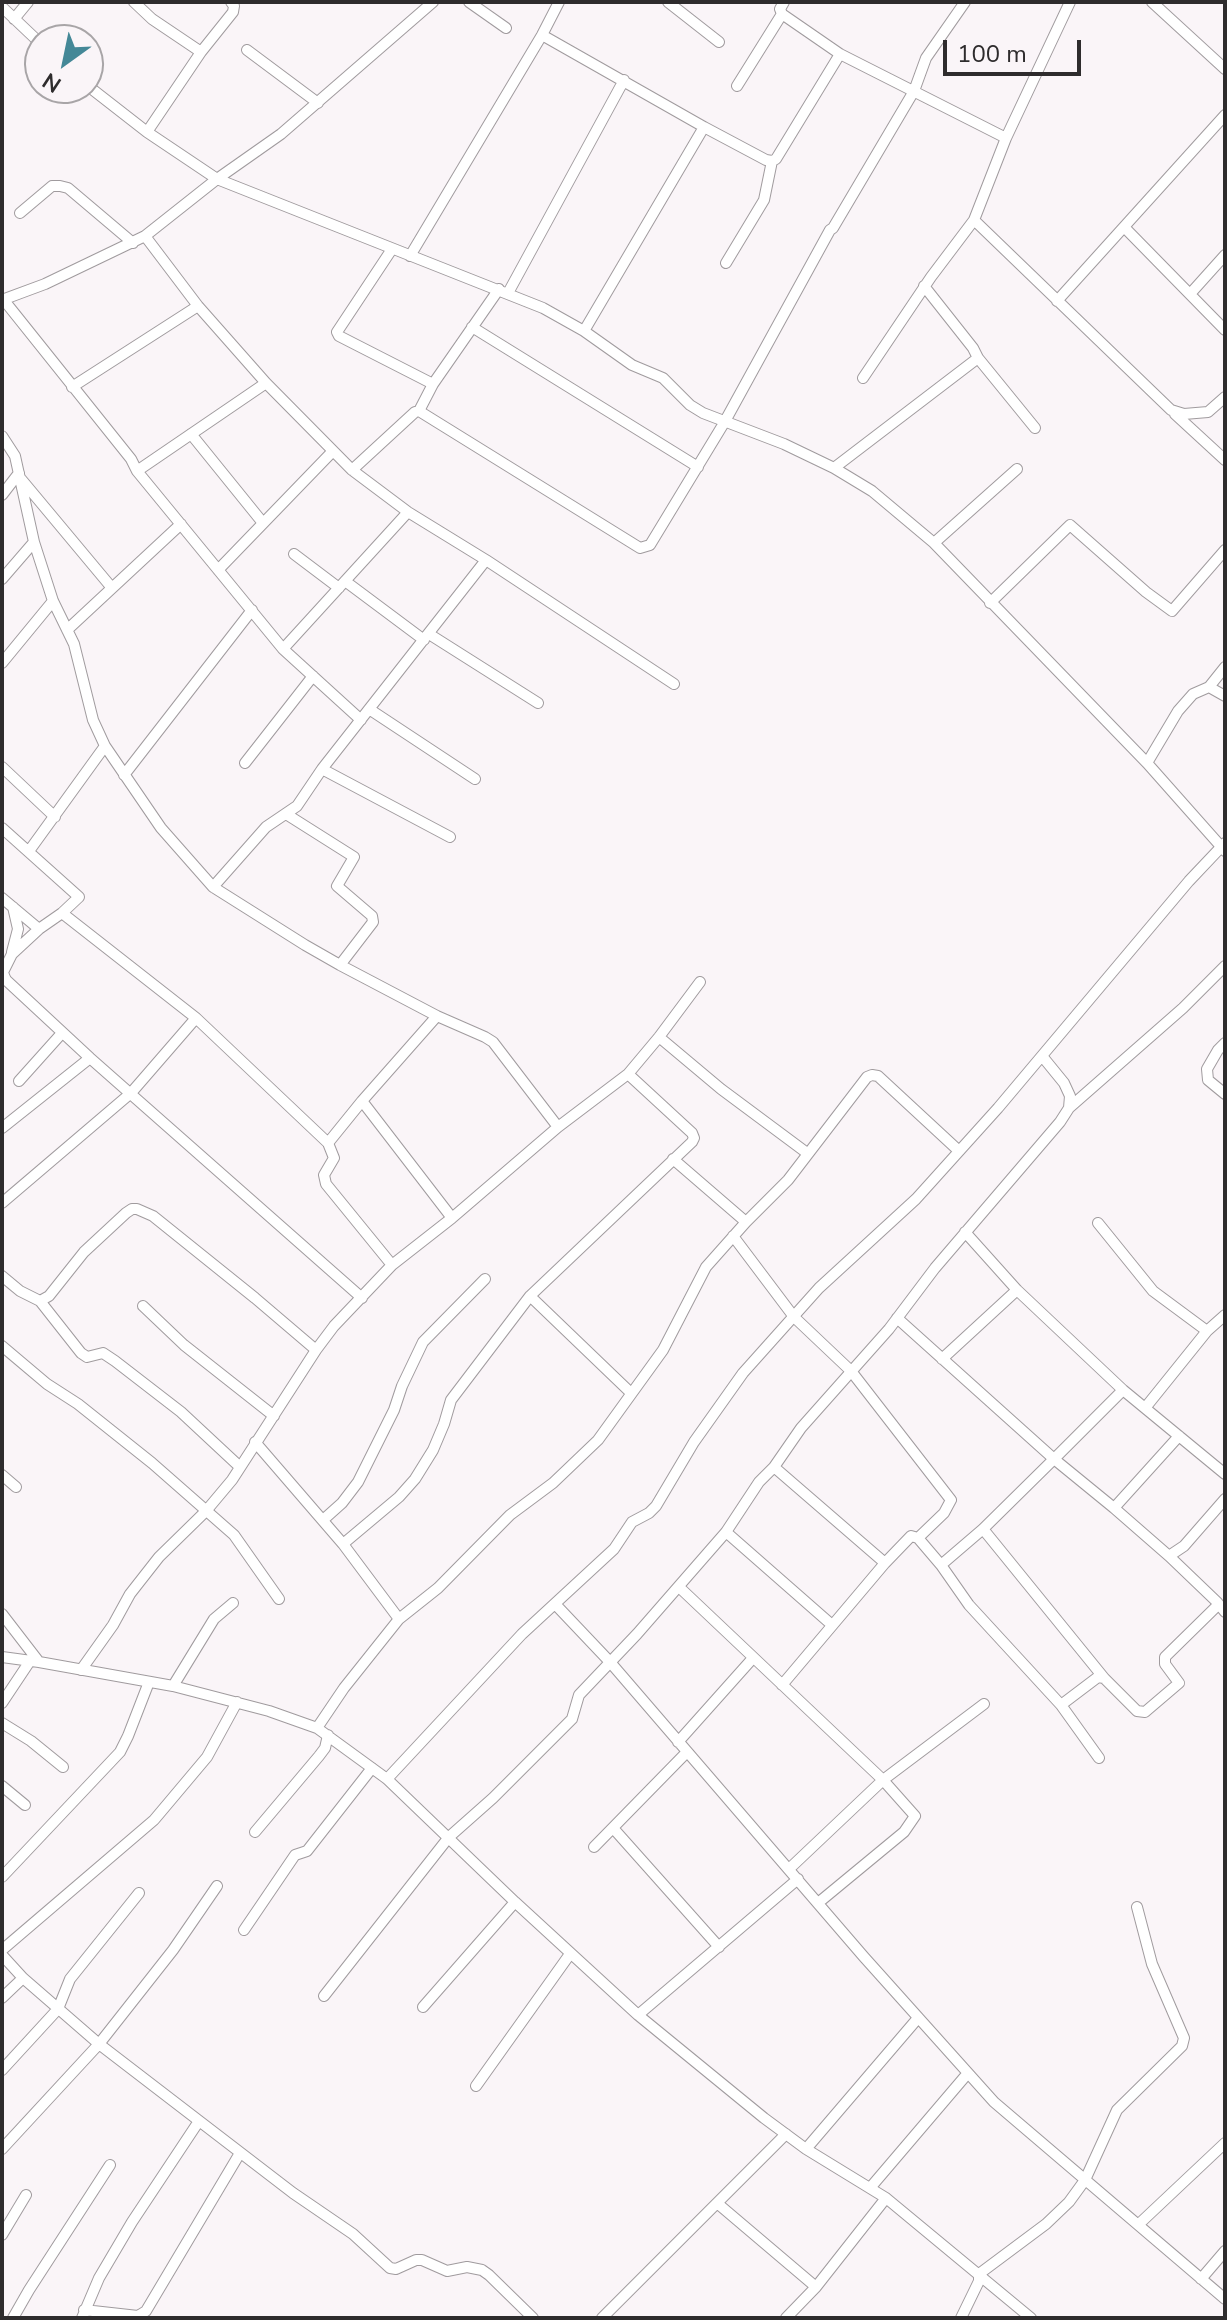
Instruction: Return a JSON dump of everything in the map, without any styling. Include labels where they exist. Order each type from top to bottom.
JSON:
[{"type":"street","points":[[24,29],[6,13],[28,2]]},
{"type":"street","points":[[134,2],[152,19],[201,52]]},
{"type":"street","points":[[147,132],[201,52],[233,12],[231,2]]},
{"type":"street","points":[[361,720],[283,649],[137,471],[131,459],[3,300],[45,284],[145,236],[281,134],[433,2]]},
{"type":"street","points":[[469,2],[506,28]]},
{"type":"street","points":[[410,256],[559,2]]},
{"type":"street","points":[[668,2],[719,42]]},
{"type":"street","points":[[784,2],[780,9],[782,14],[840,54],[1006,138]]},
{"type":"street","points":[[863,378],[924,286],[974,220],[1006,138],[1070,2]]},
{"type":"street","points":[[1152,2],[1225,69]]},
{"type":"street","points":[[419,411],[640,548],[650,545],[724,423],[830,230],[914,91],[926,58],[962,3]]},
{"type":"street","points":[[737,86],[782,14]]},
{"type":"street","points":[[542,35],[704,127],[772,161]]},
{"type":"street","points":[[247,50],[318,103]]},
{"type":"street","points":[[726,263],[764,200],[772,161],[840,54]]},
{"type":"street","points":[[352,470],[419,411],[433,384],[472,327],[504,291],[624,80]]},
{"type":"street","points":[[104,98],[217,179],[543,308],[584,331],[632,365],[663,378],[690,405],[724,423],[771,439],[834,468],[872,491],[934,543],[1224,846],[1189,881],[959,1151],[907,1208],[819,1288],[733,1385],[656,1506],[632,1522],[614,1549],[473,1685],[387,1779]]},
{"type":"street","points":[[1057,301],[1225,115]]},
{"type":"street","points":[[584,331],[704,127]]},
{"type":"street","points":[[20,213],[52,186],[68,188],[133,243]]},
{"type":"street","points":[[974,220],[1225,460]]},
{"type":"street","points":[[1124,227],[1225,330]]},
{"type":"street","points":[[145,236],[198,306],[266,383],[352,470],[408,512],[674,684]]},
{"type":"street","points":[[392,249],[337,332],[339,336],[433,384]]},
{"type":"street","points":[[1190,294],[1225,255]]},
{"type":"street","points":[[924,286],[1035,428]]},
{"type":"street","points":[[72,387],[198,306]]},
{"type":"street","points":[[472,327],[698,467]]},
{"type":"street","points":[[834,468],[978,358]]},
{"type":"street","points":[[137,471],[266,383]]},
{"type":"street","points":[[1171,410],[1184,414],[1208,412],[1225,397]]},
{"type":"street","points":[[191,434],[263,523]]},
{"type":"street","points":[[2,436],[15,456],[34,542],[53,601],[74,644],[93,720],[105,746],[161,828],[213,887],[340,965],[437,1016],[477,1031],[493,1042],[558,1127]]},
{"type":"street","points":[[218,570],[333,451]]},
{"type":"street","points":[[934,543],[1017,469]]},
{"type":"street","points":[[2,495],[20,476]]},
{"type":"street","points":[[20,476],[112,588]]},
{"type":"street","points":[[283,649],[408,512]]},
{"type":"street","points":[[67,630],[181,524]]},
{"type":"street","points":[[990,603],[1070,525],[1172,611],[1225,550]]},
{"type":"street","points":[[2,579],[34,542]]},
{"type":"street","points":[[294,554],[538,703]]},
{"type":"street","points":[[213,887],[266,827],[297,806],[322,769],[486,560]]},
{"type":"street","points":[[4,656],[53,601]]},
{"type":"street","points":[[124,775],[252,610]]},
{"type":"street","points":[[1147,763],[1178,711],[1193,694],[1209,687],[1225,667]]},
{"type":"street","points":[[245,763],[313,676]]},
{"type":"street","points":[[1209,687],[1225,696]]},
{"type":"street","points":[[369,709],[475,779]]},
{"type":"street","points":[[29,851],[105,746]]},
{"type":"street","points":[[2,767],[55,817]]},
{"type":"street","points":[[322,769],[450,837]]},
{"type":"street","points":[[286,814],[354,857],[337,886],[372,916],[373,922],[340,965]]},
{"type":"street","points":[[2,828],[78,895],[78,900],[12,954]]},
{"type":"street","points":[[2,898],[39,929]]},
{"type":"street","points":[[13,907],[18,929],[3,973],[6,980],[362,1298]]},
{"type":"street","points":[[62,913],[196,1018],[328,1143],[334,1158],[324,1175],[326,1184],[392,1265]]},
{"type":"street","points":[[324,1996],[449,1837],[572,1719],[579,1695],[726,1532],[759,1482],[774,1467],[801,1428],[897,1318],[1069,1108],[1183,1008],[1225,966]]},
{"type":"street","points":[[81,1670],[113,1625],[130,1594],[159,1557],[206,1511],[232,1480],[334,1326],[392,1265],[558,1127],[628,1074],[700,982]]},
{"type":"street","points":[[328,1143],[437,1016]]},
{"type":"street","points":[[2,1203],[131,1093],[196,1018]]},
{"type":"street","points":[[19,1081],[62,1033]]},
{"type":"street","points":[[659,1037],[721,1089],[807,1153]]},
{"type":"street","points":[[1225,1043],[1207,1069],[1208,1080],[1225,1094]]},
{"type":"street","points":[[1042,1056],[1064,1083],[1070,1096],[1069,1108]]},
{"type":"street","points":[[2,1128],[90,1058]]},
{"type":"street","points":[[343,1544],[399,1497],[415,1479],[433,1450],[451,1400],[530,1296],[692,1142],[692,1133],[628,1074]]},
{"type":"street","points":[[317,1728],[344,1688],[399,1619],[438,1588],[510,1515],[553,1483],[598,1440],[669,1341],[706,1267],[788,1180],[867,1077],[878,1076],[959,1151]]},
{"type":"street","points":[[362,1101],[452,1218]]},
{"type":"street","points":[[673,1159],[746,1222]]},
{"type":"street","points":[[40,1301],[49,1296],[84,1252],[126,1213],[137,1209],[153,1216],[316,1350]]},
{"type":"street","points":[[1098,1223],[1153,1291],[1207,1331]]},
{"type":"street","points":[[965,1232],[1017,1290],[1123,1390],[1225,1474]]},
{"type":"street","points":[[733,1236],[794,1317],[851,1371],[951,1500],[944,1513],[918,1538]]},
{"type":"street","points":[[323,1520],[342,1503],[358,1482],[423,1342],[485,1279]]},
{"type":"street","points":[[4,1280],[40,1301],[81,1353],[87,1357],[103,1353],[115,1361],[181,1412],[240,1467]]},
{"type":"street","points":[[942,1359],[1017,1290]]},
{"type":"street","points":[[530,1296],[631,1393]]},
{"type":"street","points":[[143,1306],[184,1345],[274,1416]]},
{"type":"street","points":[[1145,1408],[1207,1331],[1225,1315]]},
{"type":"street","points":[[897,1318],[1054,1459],[1169,1556],[1222,1609],[1165,1657],[1165,1664],[1179,1680],[1178,1686],[1145,1712],[1137,1711],[1104,1678],[983,1529]]},
{"type":"street","points":[[2,1346],[152,1463],[234,1535],[279,1599]]},
{"type":"street","points":[[941,1565],[983,1529],[1123,1390]]},
{"type":"street","points":[[1114,1508],[1179,1436]]},
{"type":"street","points":[[255,1442],[343,1544],[399,1619]]},
{"type":"street","points":[[774,1467],[885,1563]]},
{"type":"street","points":[[2,1475],[16,1487]]},
{"type":"street","points":[[1169,1556],[1184,1546],[1225,1499]]},
{"type":"street","points":[[726,1532],[832,1625]]},
{"type":"street","points":[[782,1685],[911,1536],[918,1538],[969,1605],[1061,1705],[1099,1758]]},
{"type":"street","points":[[679,1587],[883,1780],[915,1816],[904,1832],[818,1903]]},
{"type":"street","points":[[173,1686],[214,1619],[233,1603]]},
{"type":"street","points":[[555,1604],[610,1662],[994,2102],[1225,2299]]},
{"type":"street","points":[[2,1614],[35,1661]]},
{"type":"street","points":[[2,1657],[173,1686],[237,1702],[317,1728],[328,1735],[387,1779],[638,2015],[806,2149],[886,2198],[1031,2318]]},
{"type":"street","points":[[678,1742],[753,1658]]},
{"type":"street","points":[[2,1703],[35,1661]]},
{"type":"street","points":[[1061,1705],[1092,1680],[1104,1678]]},
{"type":"street","points":[[2,1877],[120,1752],[149,1682]]},
{"type":"street","points":[[237,1702],[207,1757],[154,1820],[2,1953],[23,1978],[99,2044],[240,2153],[353,2234],[390,2268],[396,2269],[422,2260],[447,2271],[467,2267],[482,2270],[533,2318]]},
{"type":"street","points":[[789,1869],[883,1780],[984,1704]]},
{"type":"street","points":[[2,1723],[63,1767]]},
{"type":"street","points":[[255,1832],[319,1756],[328,1735]]},
{"type":"street","points":[[594,1847],[687,1752]]},
{"type":"street","points":[[244,1930],[295,1855],[307,1851],[372,1768]]},
{"type":"street","points":[[2,1786],[25,1805]]},
{"type":"street","points":[[613,1828],[719,1947]]},
{"type":"street","points":[[638,2015],[798,1879]]},
{"type":"street","points":[[2,2149],[99,2044],[173,1950],[217,1886]]},
{"type":"street","points":[[2,2070],[58,2009],[70,1979],[139,1893]]},
{"type":"street","points":[[423,2007],[515,1902]]},
{"type":"street","points":[[979,2274],[1058,2214],[1085,2180],[1117,2110],[1182,2046],[1184,2038],[1152,1964],[1137,1907]]},
{"type":"street","points":[[476,2086],[570,1954]]},
{"type":"street","points":[[2,1998],[23,1978]]},
{"type":"street","points":[[806,2149],[918,2018]]},
{"type":"street","points":[[870,2188],[968,2073]]},
{"type":"street","points":[[199,2121],[132,2222],[99,2278],[83,2314],[138,2316],[146,2311],[240,2153]]},
{"type":"street","points":[[602,2318],[786,2134]]},
{"type":"street","points":[[1139,2224],[1225,2143]]},
{"type":"street","points":[[13,2318],[110,2165]]},
{"type":"street","points":[[2,2235],[26,2195]]},
{"type":"street","points":[[786,2318],[816,2287],[886,2198]]},
{"type":"street","points":[[717,2203],[816,2287]]},
{"type":"street","points":[[1201,2279],[1225,2251]]},
{"type":"street","points":[[961,2318],[979,2281],[979,2274]]}]
